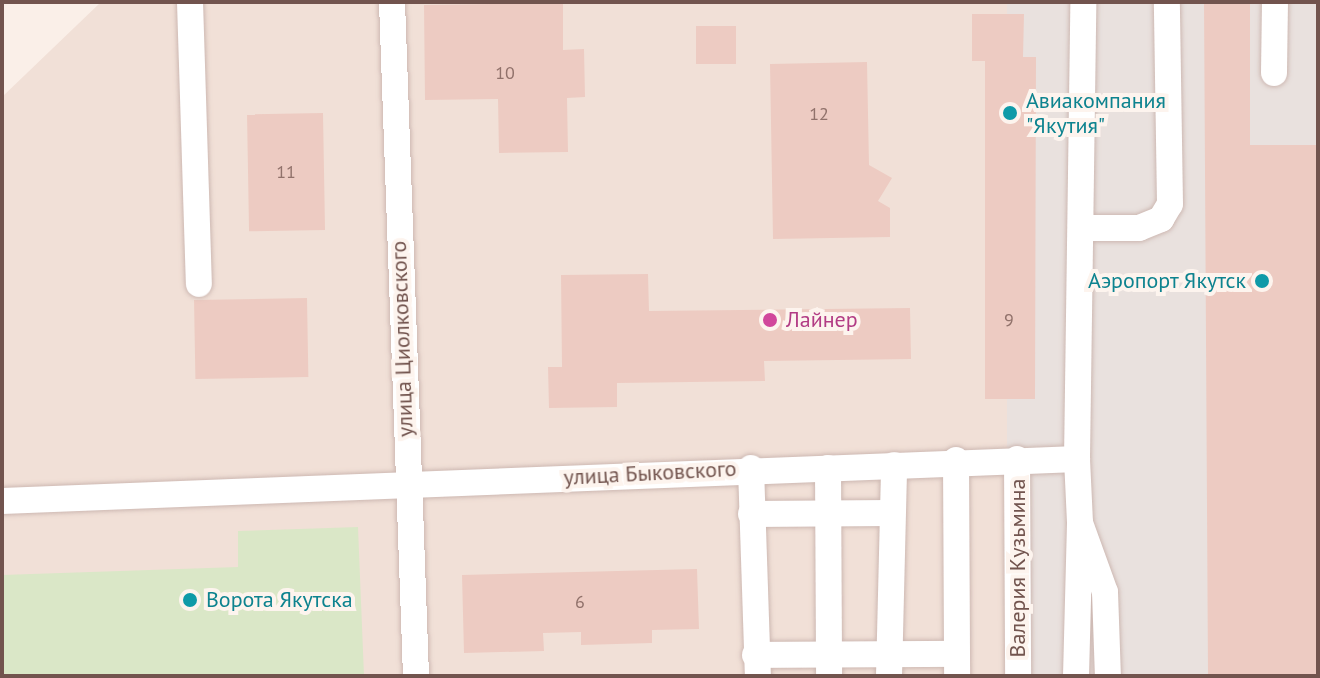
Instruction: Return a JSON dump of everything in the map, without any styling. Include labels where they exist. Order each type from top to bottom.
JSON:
[{"type":"street","points":[[190,2],[199,284]]},
{"type":"street","name":"улица Циолковского","points":[[392,2],[406,485],[416,676]]},
{"type":"street","points":[[1076,676],[1080,523],[1077,459],[1084,228],[1083,2]]},
{"type":"street","points":[[1084,228],[1139,228],[1161,219],[1170,204],[1167,2]]},
{"type":"street","points":[[1274,73],[1275,2]]},
{"type":"street","name":"Валерия Кузьмина","points":[[1017,459],[1018,676]]},
{"type":"street","name":"улица Быковского","points":[[2,501],[751,468],[1077,459]]},
{"type":"street","points":[[751,468],[757,666],[957,665],[956,460]]},
{"type":"street","points":[[889,676],[894,465]]},
{"type":"street","points":[[828,468],[828,665]]},
{"type":"street","points":[[751,514],[892,513]]},
{"type":"street","points":[[1080,523],[1105,592],[1108,676]]},
{"type":"shaded area","points":[[101,2],[1016,2],[1047,676],[2,676],[2,97]]},
{"type":"shaded area","points":[[1007,2],[1318,2],[1318,676],[1007,676]]},
{"type":"green space","name":"Ворота Якутска","points":[[358,527],[364,676],[2,676],[2,575],[238,567],[238,531]]},
{"type":"building","name":"Аэропорт Якутск","points":[[1204,2],[1250,2],[1250,145],[1318,145],[1318,676],[1208,676]]},
{"type":"building","points":[[563,3],[563,50],[584,49],[585,97],[567,98],[568,152],[499,153],[498,99],[425,100],[424,5]]},
{"type":"building","points":[[972,14],[1024,14],[1023,57],[1036,57],[1035,399],[985,399],[985,61],[972,61]]},
{"type":"building","points":[[696,26],[736,26],[736,64],[696,64]]},
{"type":"building","points":[[867,62],[869,165],[892,178],[878,201],[890,208],[890,237],[773,239],[770,64]]},
{"type":"building","points":[[323,113],[325,230],[249,231],[247,114]]},
{"type":"building","points":[[648,274],[649,311],[910,308],[911,359],[764,361],[765,381],[617,383],[617,407],[549,408],[548,367],[562,367],[561,275]]},
{"type":"building","points":[[307,298],[308,377],[195,379],[194,300]]},
{"type":"building","points":[[697,569],[699,629],[652,630],[652,643],[581,645],[581,632],[543,633],[544,651],[464,653],[462,575]]},
{"type":"place","name":"Авиакомпания \"Якутия\"","points":[[1010,113]]},
{"type":"place","name":"Аэропорт Якутск","points":[[1262,281]]},
{"type":"place","name":"Лайнер","points":[[770,320]]},
{"type":"place","name":"Ворота Якутска","points":[[190,600]]}]
